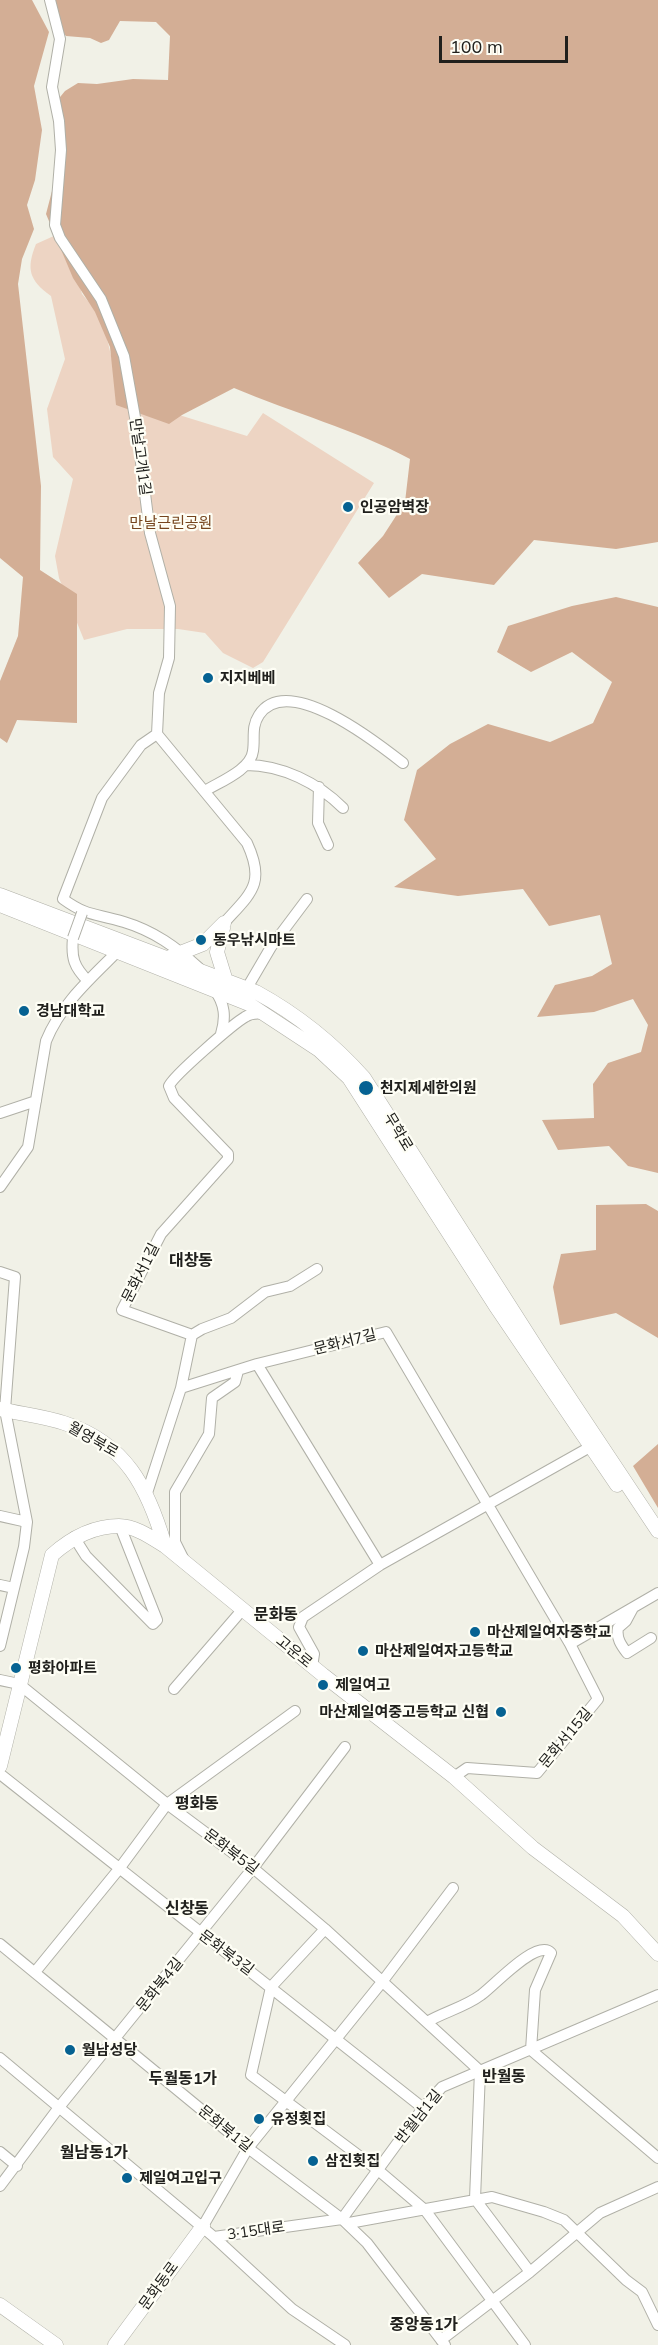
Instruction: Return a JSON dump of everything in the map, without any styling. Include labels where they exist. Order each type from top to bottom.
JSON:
[{"type":"main road","name":"무학로","points":[[0,894],[176,955],[284,1007],[323,1036],[364,1078],[541,1355],[658,1532]]},
{"type":"main road","name":"무학로","points":[[0,905],[213,988],[264,1014],[319,1050],[349,1078],[590,1447],[658,1543]]},
{"type":"main road","points":[[176,955],[208,940],[224,923]]},
{"type":"main road","points":[[224,923],[217,952],[225,978]]},
{"type":"main road","name":"월영북로","points":[[3,1409],[64,1422],[87,1433],[123,1457],[147,1493],[165,1546]]},
{"type":"main road","points":[[0,1766],[52,1556],[74,1537],[120,1526]]},
{"type":"main road","name":"고운로","points":[[120,1526],[143,1533],[165,1546],[312,1667],[454,1777],[533,1848],[623,1916],[658,1954]]},
{"type":"main road","name":"문화동로","points":[[115,2345],[203,2226]]},
{"type":"main road","points":[[0,2305],[56,2345]]},
{"type":"street","name":"만날고개1길","points":[[50,0],[60,39],[52,87],[59,121],[61,150],[55,225],[60,238],[101,299],[124,356],[136,423],[150,532],[170,606],[169,658],[159,693],[157,734]]},
{"type":"street","points":[[205,791],[246,765],[252,756],[253,729],[259,714],[271,703],[286,699],[302,703],[351,726],[372,738],[403,762]]},
{"type":"street","points":[[176,955],[170,941],[124,922],[82,913],[63,899],[102,798],[141,745],[157,734],[247,843],[256,863],[257,880],[251,893],[224,923]]},
{"type":"street","points":[[246,765],[270,767],[319,787],[343,808]]},
{"type":"street","points":[[319,787],[318,823],[328,845]]},
{"type":"street","points":[[247,988],[271,947],[307,899]]},
{"type":"street","points":[[82,913],[73,938],[73,962],[76,969],[88,981]]},
{"type":"street","points":[[0,1187],[28,1147],[46,1041],[52,1026],[75,993],[118,951]]},
{"type":"street","points":[[213,988],[223,1005],[221,1034]]},
{"type":"street","name":"문화서1길","points":[[192,1335],[122,1310],[161,1234],[228,1159],[228,1154],[193,1119],[169,1088],[176,1076],[210,1047],[221,1034],[251,1014],[264,1014]]},
{"type":"street","points":[[0,1113],[36,1101]]},
{"type":"street","points":[[147,1493],[181,1388],[192,1335],[231,1318],[265,1292],[290,1286],[317,1269]]},
{"type":"street","points":[[0,1272],[15,1277],[3,1409],[27,1522],[0,1646]]},
{"type":"street","name":"문화서7길","points":[[181,1388],[257,1364],[386,1332],[487,1503]]},
{"type":"street","points":[[257,1364],[380,1565]]},
{"type":"street","points":[[186,1563],[175,1542],[175,1492],[209,1434],[212,1398],[235,1382],[238,1371]]},
{"type":"street","points":[[312,1667],[314,1654],[299,1627],[303,1617],[380,1565],[590,1447]]},
{"type":"street","name":"문화서15길","points":[[454,1777],[467,1768],[537,1773],[598,1699],[570,1644],[487,1503]]},
{"type":"street","points":[[0,1516],[27,1522]]},
{"type":"street","points":[[74,1537],[86,1556],[153,1624],[157,1620],[120,1526]]},
{"type":"street","points":[[0,1585],[14,1588]]},
{"type":"street","points":[[570,1644],[658,1593]]},
{"type":"street","points":[[633,1608],[626,1621],[618,1628],[618,1639],[622,1646],[627,1653],[651,1638]]},
{"type":"street","points":[[174,1689],[243,1609]]},
{"type":"street","points":[[0,1680],[19,1684]]},
{"type":"street","name":"문화북5길","points":[[19,1684],[167,1804],[253,1868],[325,1929],[480,2071]]},
{"type":"street","points":[[35,1972],[119,1869],[167,1804],[295,1711]]},
{"type":"street","name":"문화북4길","points":[[0,2186],[60,2106],[116,2040],[253,1868],[345,1747]]},
{"type":"street","name":"문화북3길","points":[[0,1774],[423,2108]]},
{"type":"street","points":[[203,2226],[248,2148],[336,2041],[453,1888]]},
{"type":"street","points":[[325,1929],[271,1987],[251,2075],[378,2170],[425,2210],[490,2301],[525,2345]]},
{"type":"street","name":"문화북1길","points":[[0,1944],[248,2148],[345,2221]]},
{"type":"street","points":[[427,2022],[480,1995],[531,1954],[543,1948],[548,1949],[551,1953],[550,1960],[535,1990],[531,2050],[658,2158]]},
{"type":"street","name":"반월남1길","points":[[345,2221],[378,2170],[423,2108],[442,2087],[658,1995]]},
{"type":"street","name":"3·15대로","points":[[0,2058],[214,2237],[425,2210],[492,2197],[564,2220],[626,2280],[642,2292],[658,2325]]},
{"type":"street","points":[[480,2071],[476,2199],[530,2272]]},
{"type":"street","points":[[0,2152],[17,2166]]},
{"type":"street","points":[[345,2221],[368,2242],[443,2342],[490,2301],[530,2272],[600,2213],[658,2187]]},
{"type":"street","points":[[214,2237],[292,2309],[345,2345]]},
{"type":"green space","name":"만날근린공원","points":[[56,235],[72,258],[82,294],[102,318],[121,397],[247,436],[263,413],[374,483],[263,662],[253,668],[223,653],[205,633],[178,629],[127,629],[84,640],[59,578],[55,556],[73,479],[53,457],[47,409],[65,359],[51,296],[38,285],[31,267],[36,244]]},
{"type":"shaded area","points":[[0,0],[32,0],[49,32],[34,86],[42,130],[35,180],[27,205],[34,229],[22,259],[18,284],[41,486],[40,570],[77,594],[77,723],[17,720],[7,743],[0,738],[0,681],[18,636],[23,577],[0,558]]},
{"type":"shaded area","points":[[48,0],[658,0],[658,542],[616,549],[534,540],[494,585],[422,574],[389,598],[358,563],[383,536],[405,502],[410,459],[345,430],[234,388],[169,424],[116,405],[110,347],[95,312],[73,278],[46,214],[58,168],[56,102],[65,91],[78,83],[97,84],[133,79],[168,80],[170,36],[156,22],[120,21],[109,40],[101,43],[90,38],[66,36],[59,27]]},
{"type":"shaded area","points":[[616,597],[658,607],[658,1173],[628,1166],[609,1146],[558,1150],[542,1120],[594,1118],[593,1084],[608,1063],[641,1052],[648,1025],[633,999],[594,1012],[537,1017],[555,985],[592,976],[612,964],[600,915],[549,926],[523,889],[458,896],[394,887],[436,859],[404,820],[417,770],[450,744],[488,724],[550,742],[593,723],[612,682],[572,652],[531,672],[497,652],[508,626],[572,606]]},
{"type":"shaded area","points":[[646,1204],[658,1211],[658,1338],[616,1313],[560,1325],[553,1287],[561,1254],[596,1250],[596,1205]]},
{"type":"shaded area","points":[[658,1444],[658,1508],[633,1466]]},
{"type":"place","name":"인공암벽장","points":[[348,507]]},
{"type":"place","name":"지지베베","points":[[208,678]]},
{"type":"place","name":"동우낚시마트","points":[[201,940]]},
{"type":"place","name":"경남대학교","points":[[24,1011]]},
{"type":"place","name":"천지제세한의원","points":[[366,1088]]},
{"type":"place","name":"마산제일여자중학교","points":[[475,1632]]},
{"type":"place","name":"마산제일여자고등학교","points":[[363,1651]]},
{"type":"place","name":"평화아파트","points":[[16,1668]]},
{"type":"place","name":"제일여고","points":[[323,1685]]},
{"type":"place","name":"마산제일여중고등학교 신협","points":[[501,1712]]},
{"type":"place","name":"월남성당","points":[[70,2050]]},
{"type":"place","name":"유정횟집","points":[[259,2119]]},
{"type":"place","name":"삼진횟집","points":[[313,2161]]},
{"type":"place","name":"제일여고입구","points":[[127,2178]]},
{"type":"district","name":"대창동","points":[[191,1261]]},
{"type":"district","name":"문화동","points":[[276,1615]]},
{"type":"district","name":"평화동","points":[[197,1804]]},
{"type":"district","name":"신창동","points":[[187,1909]]},
{"type":"district","name":"반월동","points":[[504,2077]]},
{"type":"district","name":"두월동1가","points":[[183,2079]]},
{"type":"district","name":"월남동1가","points":[[94,2153]]},
{"type":"district","name":"중앙동1가","points":[[424,2325]]}]
